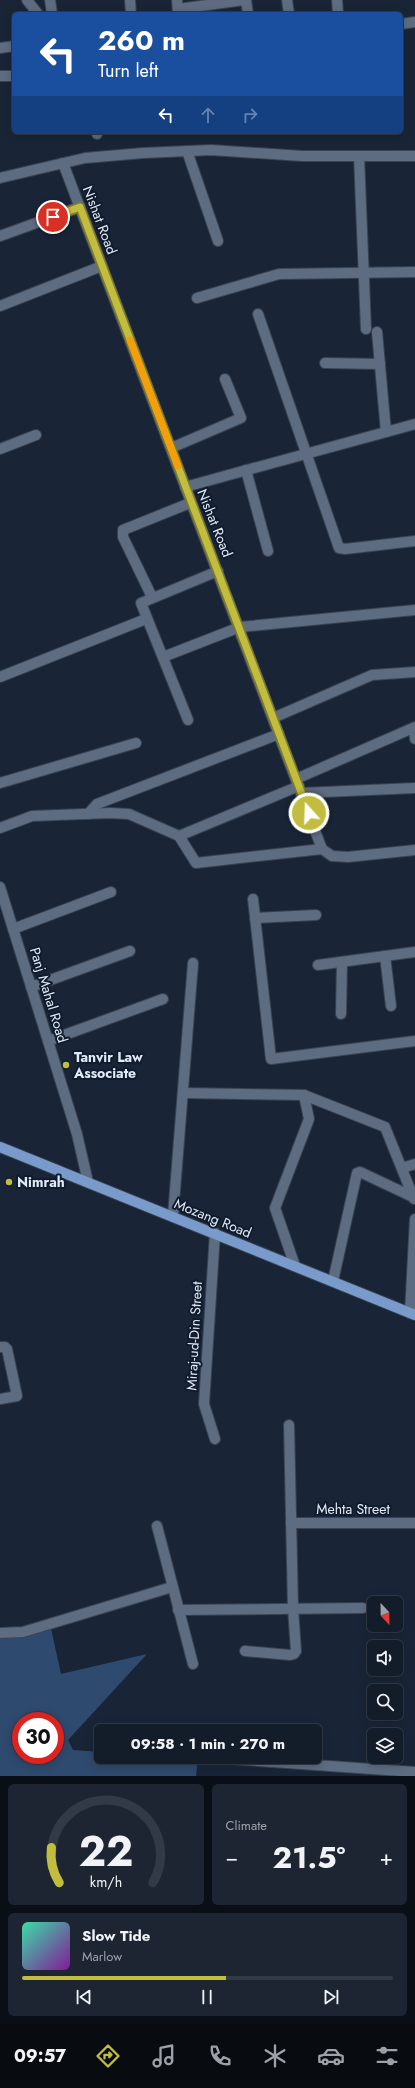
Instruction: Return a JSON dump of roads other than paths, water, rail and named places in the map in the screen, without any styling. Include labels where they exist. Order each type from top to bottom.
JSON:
[{"type":"main road","name":"Mozang Road","points":[[0,1147],[413,1314]]},
{"type":"street","points":[[27,0],[36,12]]},
{"type":"street","points":[[50,0],[52,12]]},
{"type":"street","points":[[130,0],[131,12]]},
{"type":"street","points":[[177,8],[245,0],[248,12]]},
{"type":"street","points":[[287,0],[289,12]]},
{"type":"street","points":[[337,0],[338,12]]},
{"type":"street","points":[[403,24],[415,22]]},
{"type":"street","points":[[0,48],[12,46]]},
{"type":"street","points":[[0,76],[12,76]]},
{"type":"street","points":[[0,178],[85,158],[187,151],[211,150],[302,156],[415,156]]},
{"type":"street","points":[[187,151],[218,241]]},
{"type":"street","points":[[359,156],[366,328]]},
{"type":"street","name":"Nishat Road","points":[[63,163],[190,502],[240,627],[322,849]]},
{"type":"street","points":[[0,236],[80,207]]},
{"type":"street","points":[[0,306],[102,266]]},
{"type":"street","points":[[197,298],[279,274],[415,272]]},
{"type":"street","points":[[258,314],[339,548],[345,549],[415,541]]},
{"type":"street","points":[[377,332],[386,432]]},
{"type":"street","points":[[325,363],[380,364]]},
{"type":"street","points":[[171,448],[241,418],[225,379]]},
{"type":"street","points":[[185,487],[415,424]]},
{"type":"street","points":[[0,448],[36,435]]},
{"type":"street","points":[[246,470],[268,551]]},
{"type":"street","points":[[152,597],[123,537],[124,530],[190,502]]},
{"type":"street","points":[[188,720],[146,619],[141,602],[218,570]]},
{"type":"street","points":[[163,657],[240,627],[415,610]]},
{"type":"street","points":[[0,678],[146,619]]},
{"type":"street","points":[[274,718],[372,675],[415,672]]},
{"type":"street","points":[[179,836],[299,786],[414,727],[415,739]]},
{"type":"street","points":[[88,814],[97,804],[279,734]]},
{"type":"street","points":[[0,784],[136,742]]},
{"type":"street","points":[[299,786],[415,788]]},
{"type":"street","points":[[0,828],[32,816],[129,814],[179,836],[196,863],[322,849],[332,856],[348,857],[415,850]]},
{"type":"street","name":"Panj Mahal Road","points":[[0,887],[77,1134],[88,1182]]},
{"type":"street","points":[[13,929],[111,892]]},
{"type":"street","points":[[253,898],[271,1059],[415,1040]]},
{"type":"street","points":[[255,918],[316,915]]},
{"type":"street","points":[[31,987],[130,951]]},
{"type":"street","points":[[318,965],[415,952]]},
{"type":"street","points":[[385,956],[391,1006]]},
{"type":"street","points":[[341,1014],[342,962]]},
{"type":"street","points":[[173,1216],[184,1093],[193,963]]},
{"type":"street","points":[[48,1042],[163,1000]]},
{"type":"street","points":[[184,1093],[304,1095],[385,1127],[414,1200]]},
{"type":"street","points":[[295,1266],[275,1208],[309,1118],[304,1095]]},
{"type":"street","points":[[402,1168],[415,1164]]},
{"type":"street","points":[[333,1281],[358,1173],[360,1172],[414,1200]]},
{"type":"street","points":[[413,1314],[415,1219]]},
{"type":"street","name":"Miraj-ud-Din Street","points":[[214,1233],[204,1404],[215,1440]]},
{"type":"street","points":[[0,1348],[5,1347],[7,1349],[17,1396],[0,1399]]},
{"type":"street","points":[[245,1651],[290,1655],[294,1654],[296,1651],[293,1608],[289,1425]]},
{"type":"street","name":"Mehta Street","points":[[291,1523],[415,1523]]},
{"type":"street","points":[[157,1526],[193,1664]]},
{"type":"street","points":[[0,1633],[23,1632],[172,1587]]},
{"type":"street","points":[[178,1610],[363,1608]]},
{"type":"street","points":[[301,1764],[415,1772]]},
{"type":"place","name":"Tanvir Law Associate","points":[[66,1065]]},
{"type":"place","name":"Nimrah","points":[[9,1182]]}]
